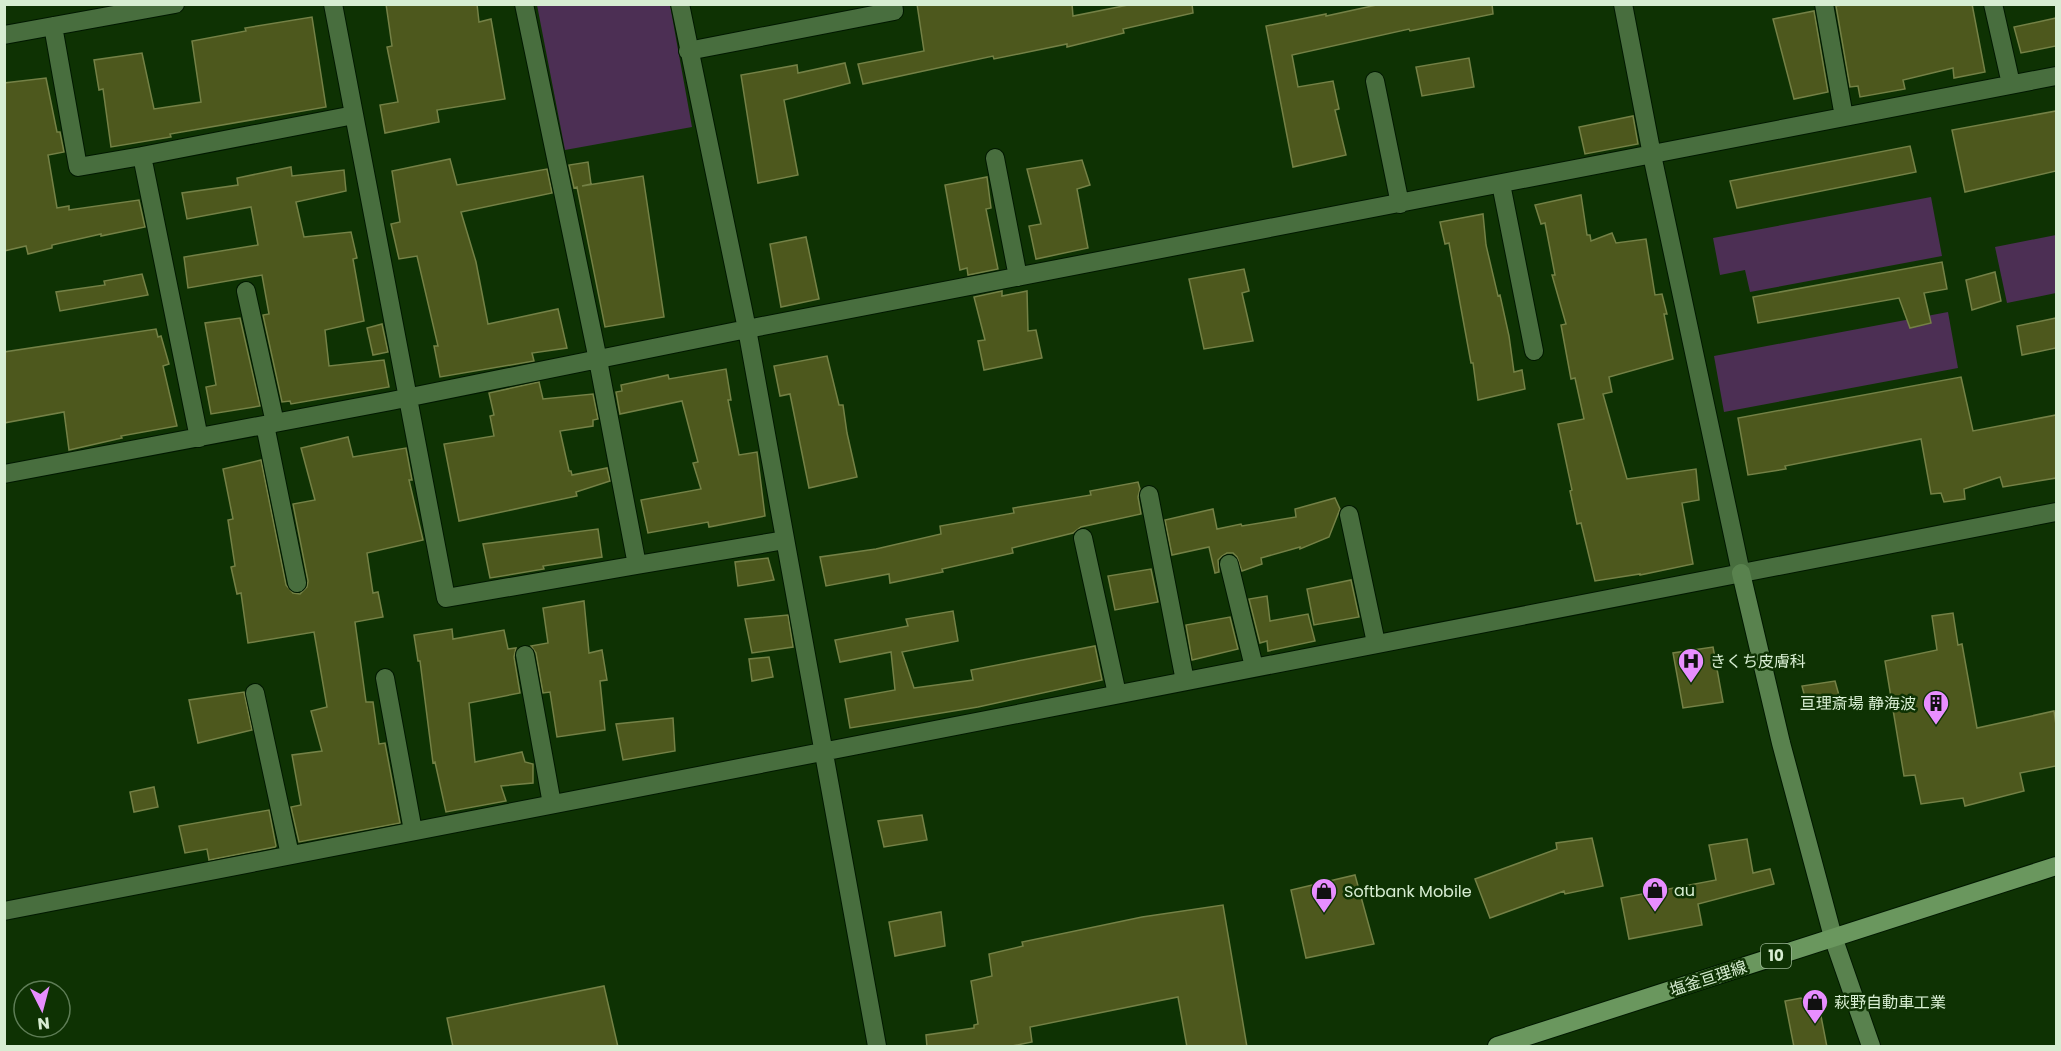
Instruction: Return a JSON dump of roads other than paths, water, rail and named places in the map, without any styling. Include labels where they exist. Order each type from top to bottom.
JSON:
[{"type":"main road","name":"塩釜亘理線","points":[[1497,1047],[2056,866]]},
{"type":"street","points":[[4,35],[53,26],[104,11],[175,4]]},
{"type":"street","points":[[333,4],[446,598],[785,540]]},
{"type":"street","points":[[524,4],[598,360],[637,565]]},
{"type":"street","points":[[680,4],[747,329],[877,1047]]},
{"type":"street","points":[[688,51],[894,11],[892,4]]},
{"type":"street","points":[[1623,4],[1742,573],[1781,743],[1833,937],[1871,1047]]},
{"type":"street","points":[[1824,4],[1844,117]]},
{"type":"street","points":[[1993,4],[2011,84]]},
{"type":"street","points":[[53,26],[78,167],[354,115]]},
{"type":"street","points":[[4,474],[409,398],[747,329],[2056,76]]},
{"type":"street","points":[[1374,81],[1400,204]]},
{"type":"street","points":[[142,156],[199,438]]},
{"type":"street","points":[[995,158],[1018,277]]},
{"type":"street","points":[[1501,184],[1534,351]]},
{"type":"street","points":[[246,291],[297,583]]},
{"type":"street","points":[[1149,495],[1185,681]]},
{"type":"street","points":[[4,911],[2056,512]]},
{"type":"street","points":[[1349,515],[1376,643]]},
{"type":"street","points":[[1083,538],[1117,694]]},
{"type":"street","points":[[1229,564],[1254,667]]},
{"type":"street","points":[[525,655],[552,804]]},
{"type":"street","points":[[385,678],[413,831]]},
{"type":"street","points":[[255,693],[290,855]]},
{"type":"place","name":"きくち皮膚科","points":[[1691,684]]},
{"type":"place","name":"亘理斎場 静海波","points":[[1936,726]]},
{"type":"place","name":"au","points":[[1655,913]]},
{"type":"place","name":"Softbank Mobile","points":[[1324,914]]},
{"type":"place","name":"萩野自動車工業","points":[[1815,1025]]}]
